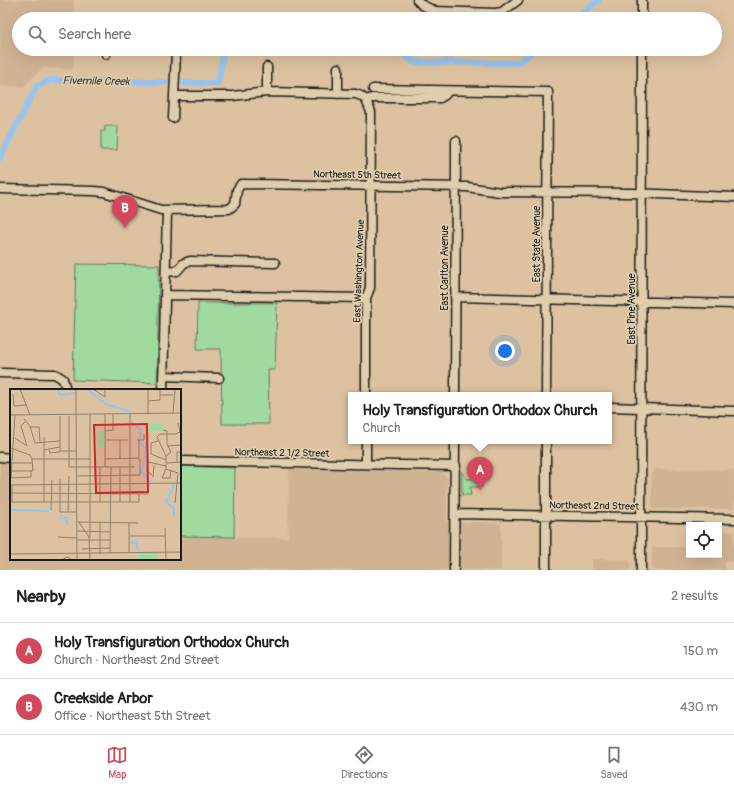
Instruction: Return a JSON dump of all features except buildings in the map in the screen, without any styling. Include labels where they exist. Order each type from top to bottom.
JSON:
[{"type":"street","points":[[417,0],[422,5],[435,12]]},
{"type":"street","points":[[502,12],[518,0]]},
{"type":"street","points":[[642,0],[642,12]]},
{"type":"street","points":[[173,118],[176,56]]},
{"type":"street","name":"East Pine Avenue","points":[[641,570],[642,56]]},
{"type":"street","points":[[267,67],[267,92]]},
{"type":"street","points":[[338,68],[338,94]]},
{"type":"street","points":[[373,90],[448,91]]},
{"type":"street","points":[[174,96],[232,96],[267,92],[356,94],[366,100],[372,98],[440,98],[448,91]]},
{"type":"street","name":"East State Avenue","points":[[448,91],[548,92],[546,392]]},
{"type":"street","name":"East Washington Avenue","points":[[366,100],[371,112],[370,288],[366,298],[366,392]]},
{"type":"street","name":"East Carlton Avenue","points":[[455,392],[456,141]]},
{"type":"street","name":"Northeast 5th Street","points":[[0,189],[94,190],[161,210],[229,209],[235,204],[241,184],[467,187],[500,192],[734,197]]},
{"type":"street","points":[[163,389],[168,210]]},
{"type":"street","points":[[166,272],[177,271],[184,264],[190,261],[275,263]]},
{"type":"street","points":[[166,296],[366,298]]},
{"type":"street","points":[[455,297],[734,304]]},
{"type":"street","points":[[0,373],[56,374],[63,379],[66,389]]},
{"type":"street","points":[[163,376],[220,378]]},
{"type":"street","points":[[612,407],[734,411]]},
{"type":"street","points":[[366,444],[366,464]]},
{"type":"street","points":[[454,570],[455,444]]},
{"type":"street","points":[[546,444],[546,570]]},
{"type":"street","points":[[0,457],[10,458]]},
{"type":"street","name":"Northeast 2 1/2 Street","points":[[181,461],[456,466]]},
{"type":"street","name":"Northeast 2nd Street","points":[[455,514],[734,519]]},
{"type":"shaded area","points":[[0,0],[74,0],[74,12],[12,12],[12,56],[74,56],[73,69],[42,68],[24,87],[0,86]]},
{"type":"shaded area","points":[[0,463],[10,463],[10,560],[181,560],[181,536],[288,538],[289,469],[441,472],[447,477],[446,522],[501,523],[501,570],[0,570]]},
{"type":"shaded area","points":[[652,469],[734,470],[734,509],[652,509]]},
{"type":"shaded area","points":[[722,531],[734,532],[734,562],[725,562],[725,570],[652,570],[652,547],[686,547],[686,558],[722,558]]},
{"type":"shaded area","points":[[592,559],[630,560],[630,570],[592,570]]},
{"type":"green space","points":[[105,126],[118,126],[117,150],[101,150],[101,131],[105,131]]},
{"type":"green space","points":[[76,264],[159,265],[157,383],[73,380]]},
{"type":"green space","points":[[198,303],[277,303],[275,370],[268,370],[269,424],[222,424],[221,349],[197,349]]},
{"type":"green space","points":[[181,466],[235,468],[234,537],[181,536]]},
{"type":"green space","points":[[462,471],[466,479],[482,479],[482,487],[470,487],[471,495],[462,495]]},
{"type":"waterway","name":"Fivemile Creek","points":[[584,12],[599,0]]},
{"type":"waterway","name":"Fivemile Creek","points":[[184,83],[218,83],[223,56]]},
{"type":"waterway","name":"Fivemile Creek","points":[[405,56],[414,62],[518,63],[527,56]]},
{"type":"waterway","name":"Fivemile Creek","points":[[0,158],[36,87],[51,80],[166,82]]},
{"type":"place","name":"Creekside Arbor","points":[[125,228]]},
{"type":"place","name":"Holy Transfiguration Orthodox Church","points":[[480,490]]}]
